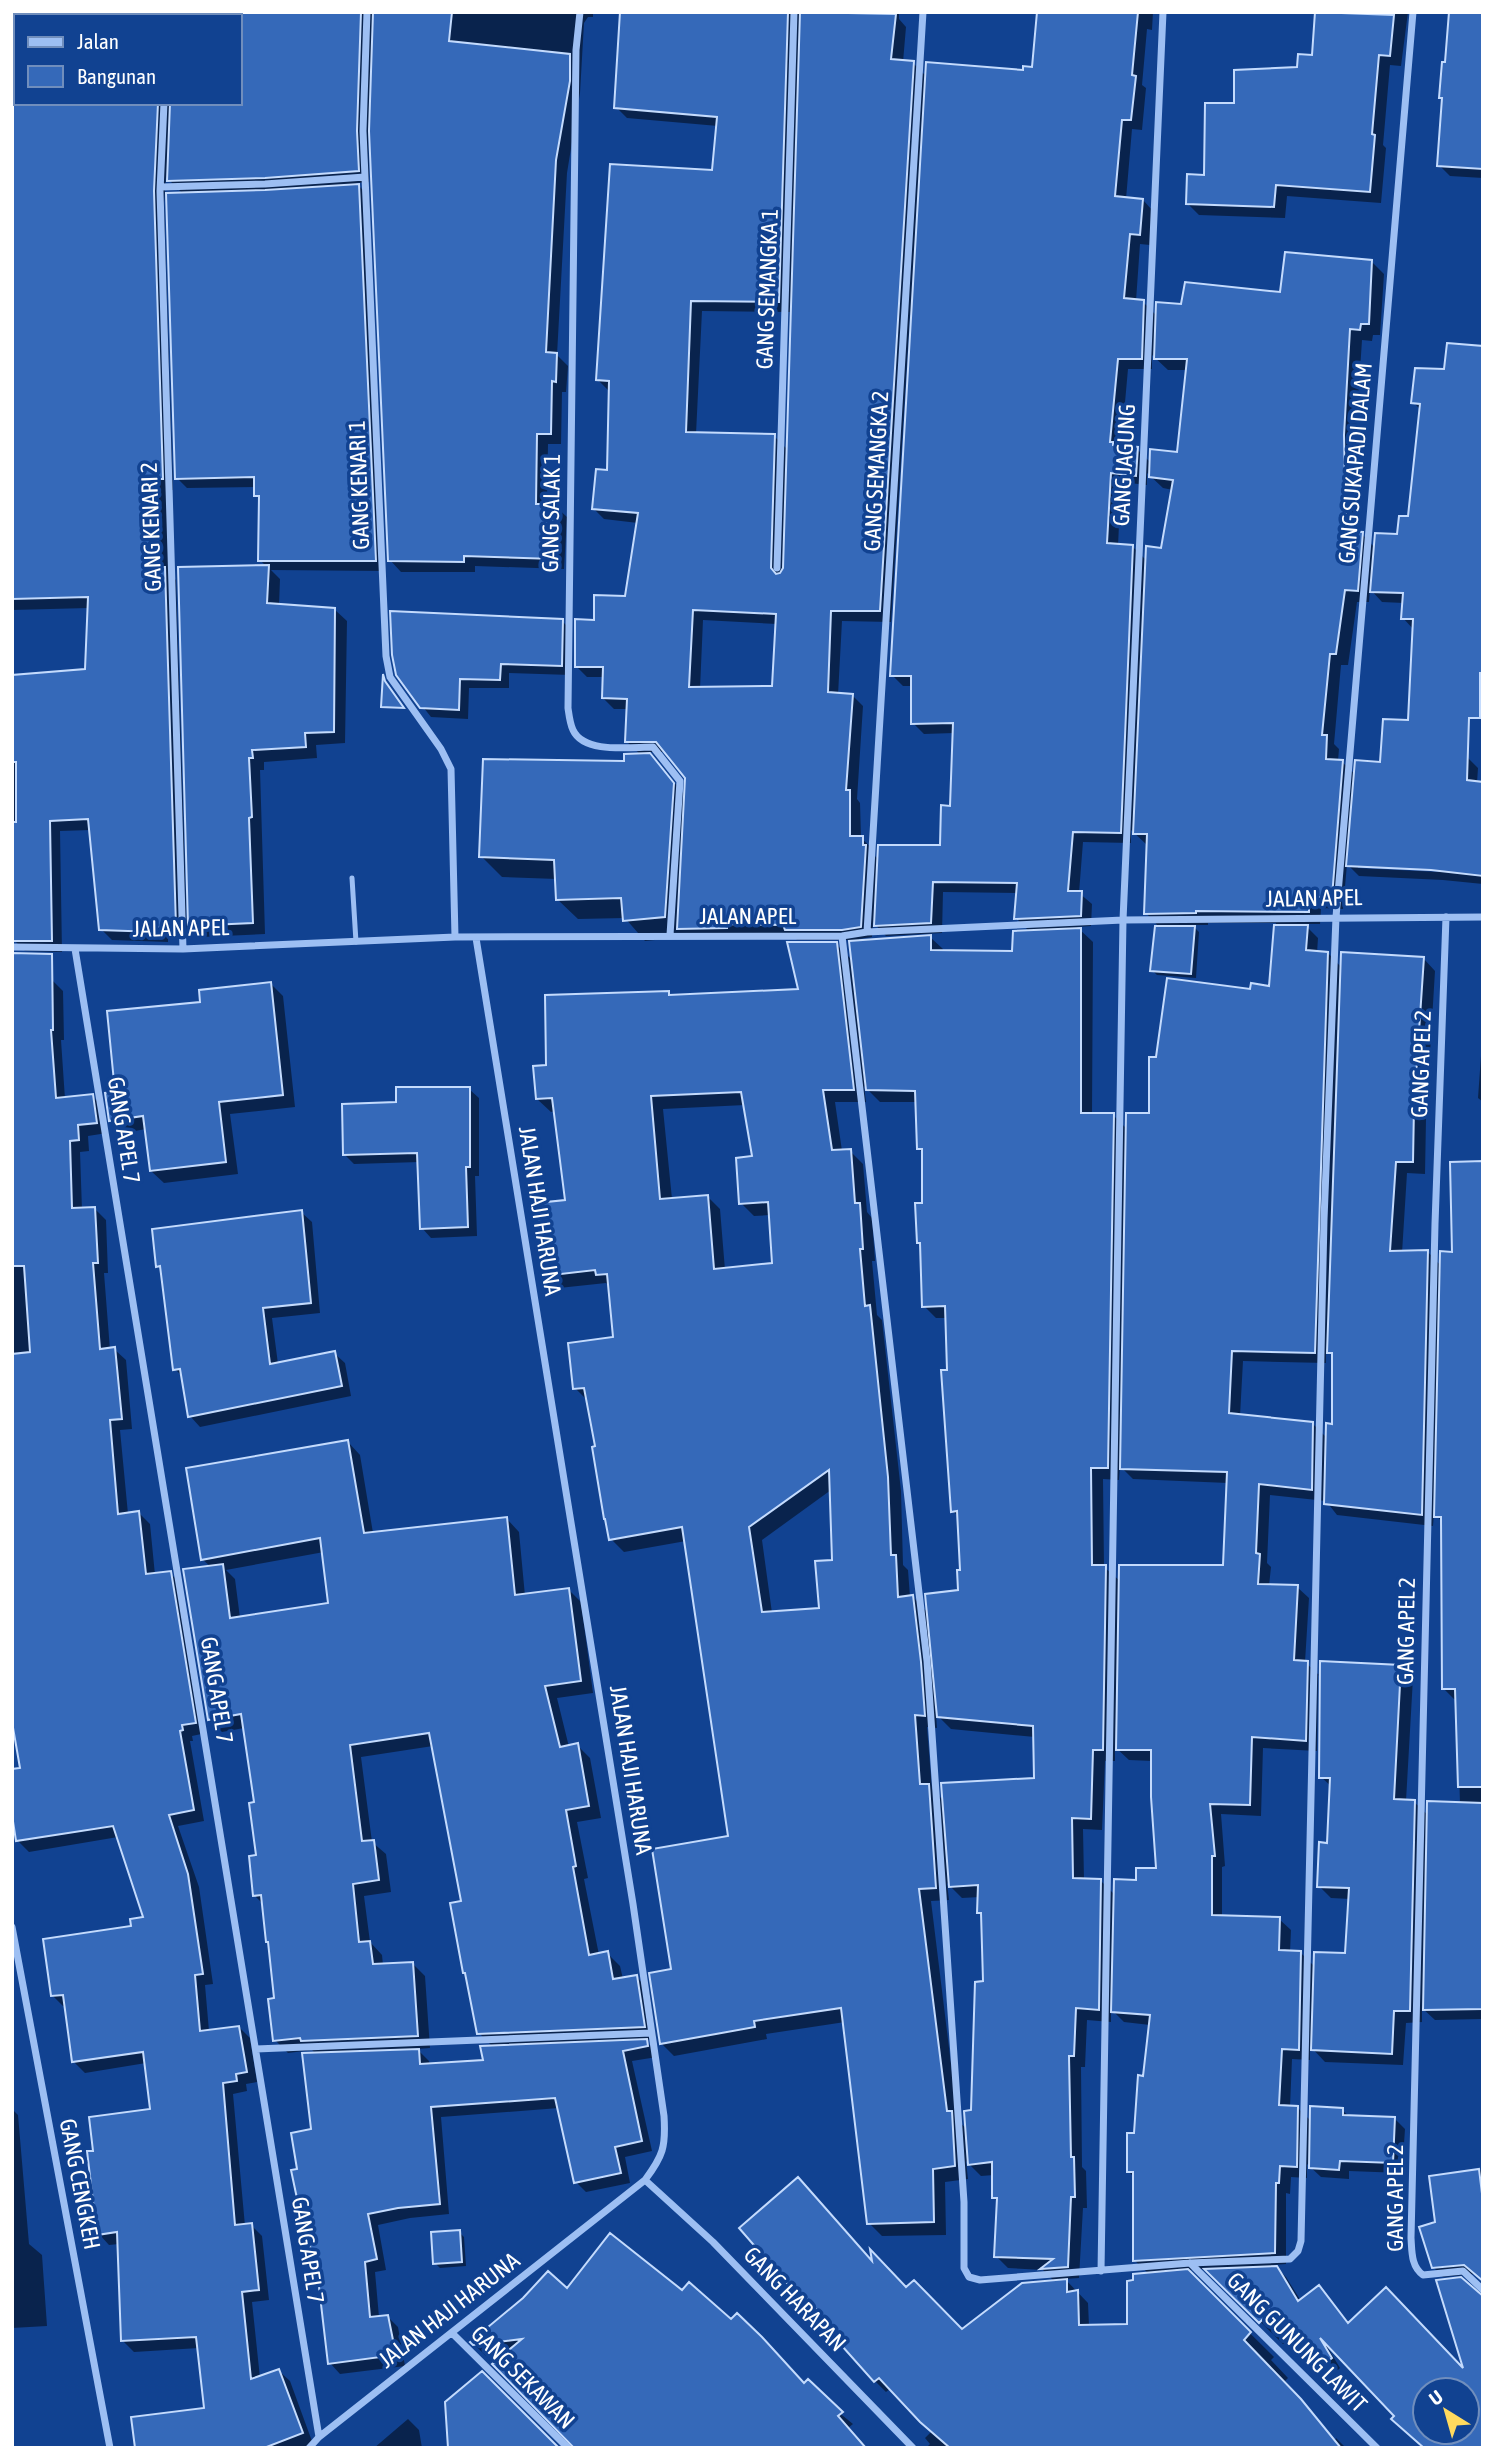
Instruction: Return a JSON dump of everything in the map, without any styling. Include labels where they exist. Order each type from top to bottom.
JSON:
[{"type":"street","name":"GANG KENARI 1","points":[[367,12],[363,131],[386,656],[390,677],[441,749],[451,769],[455,937]]},
{"type":"street","name":"GANG SALAK 1","points":[[580,12],[576,50],[568,708],[572,730],[582,743],[594,746],[653,747],[680,781],[670,935]]},
{"type":"street","name":"GANG SEMANGKA 1","points":[[777,568],[794,12]]},
{"type":"street","name":"GANG SEMANGKA 2","points":[[867,932],[923,12]]},
{"type":"street","name":"GANG JAGUNG","points":[[1101,2270],[1123,920],[1163,12]]},
{"type":"street","name":"GANG SUKAPADI DALAM","points":[[1190,2263],[1290,2259],[1298,2251],[1301,2241],[1324,1220],[1336,917],[1413,12]]},
{"type":"street","name":"GANG KENARI 2","points":[[164,105],[161,187],[183,949]]},
{"type":"street","points":[[161,187],[366,177]]},
{"type":"street","name":"GANG APEL 2","points":[[1446,917],[1435,1224],[1411,2238],[1418,2272],[1423,2275],[1463,2271],[1483,2290]]},
{"type":"street","name":"JALAN APEL","points":[[12,947],[183,949],[455,937],[842,936],[867,932],[1123,920],[1483,917]]},
{"type":"street","points":[[842,936],[927,1661],[964,2202],[964,2268],[969,2277],[980,2280],[1190,2263]]},
{"type":"street","name":"JALAN HAJI HARUNA","points":[[309,2448],[319,2437],[645,2180],[661,2159],[666,2141],[629,1876],[476,938]]},
{"type":"street","name":"GANG APEL 7","points":[[75,949],[319,2437]]},
{"type":"street","name":"GANG CENGKEH","points":[[12,1927],[110,2448]]},
{"type":"street","points":[[256,2049],[651,2033]]},
{"type":"street","name":"GANG HARAPAN","points":[[645,2180],[713,2242],[913,2448]]},
{"type":"street","name":"GANG GUNUNG LAWIT","points":[[1190,2263],[1377,2448]]},
{"type":"street","name":"GANG SEKAWAN","points":[[452,2333],[568,2448]]},
{"type":"lane","points":[[352,878],[356,942]]},
{"type":"building","points":[[361,12],[357,131],[359,171],[265,178],[167,181],[170,105],[242,105],[240,14]]},
{"type":"building","points":[[373,12],[452,12],[449,41],[570,54],[570,81],[556,160],[546,352],[557,353],[556,382],[552,381],[551,434],[537,434],[536,504],[556,504],[554,559],[464,556],[464,562],[388,561],[369,131]]},
{"type":"building","points":[[620,12],[788,12],[779,302],[691,301],[686,432],[775,434],[771,568],[776,574],[783,568],[800,12],[896,14],[891,59],[914,61],[880,611],[831,611],[828,692],[853,694],[846,790],[850,790],[850,836],[863,836],[863,845],[866,845],[861,927],[842,930],[785,930],[783,925],[727,924],[727,928],[677,929],[685,778],[656,742],[625,742],[627,699],[602,698],[603,667],[575,667],[575,619],[594,620],[594,595],[625,596],[638,513],[592,509],[596,469],[607,470],[609,381],[596,380],[610,164],[712,170],[717,117],[614,108]],"holes":[[[693,610],[776,614],[772,686],[689,687]]]},
{"type":"building","points":[[1037,12],[1138,12],[1132,75],[1136,76],[1131,120],[1122,120],[1115,196],[1143,199],[1140,235],[1130,234],[1124,298],[1144,300],[1142,359],[1118,359],[1110,442],[1113,442],[1113,445],[1138,447],[1136,476],[1111,473],[1107,543],[1133,545],[1121,833],[1073,832],[1068,891],[1082,891],[1081,916],[1014,919],[1017,883],[933,882],[931,923],[874,926],[878,845],[940,845],[941,805],[950,806],[953,723],[911,724],[911,676],[890,676],[926,62],[1023,70],[1023,66],[1032,67]]},
{"type":"building","points":[[1315,12],[1394,15],[1390,56],[1379,55],[1370,192],[1276,185],[1274,207],[1186,204],[1187,174],[1204,175],[1205,103],[1234,103],[1234,70],[1297,67],[1298,54],[1312,55]]},
{"type":"building","points":[[1449,12],[1483,12],[1483,169],[1437,166],[1442,98],[1439,98]]},
{"type":"building","points":[[12,103],[158,105],[154,191],[163,479],[157,479],[158,567],[165,567],[176,926],[157,927],[157,932],[99,930],[88,819],[50,821],[52,941],[12,941],[12,822],[16,822],[16,762],[12,762],[12,675],[85,669],[88,597],[12,599]]},
{"type":"building","points":[[359,184],[376,561],[258,561],[259,496],[254,496],[254,477],[175,479],[166,193]]},
{"type":"building","points":[[1285,252],[1372,260],[1369,324],[1361,324],[1360,330],[1350,329],[1344,435],[1346,531],[1363,532],[1358,591],[1345,590],[1336,654],[1330,654],[1322,735],[1327,735],[1326,759],[1343,760],[1332,897],[1309,897],[1309,912],[1196,911],[1144,914],[1147,834],[1133,834],[1146,546],[1161,548],[1173,480],[1149,477],[1150,449],[1177,452],[1187,359],[1154,359],[1156,302],[1181,304],[1185,282],[1280,292]]},
{"type":"building","points":[[1447,343],[1483,346],[1483,673],[1480,673],[1480,718],[1469,718],[1467,780],[1483,782],[1483,876],[1431,870],[1346,866],[1355,760],[1380,762],[1383,719],[1408,720],[1413,619],[1401,619],[1403,593],[1370,592],[1375,533],[1397,534],[1399,516],[1408,516],[1420,404],[1411,403],[1415,368],[1444,369]]},
{"type":"building","points":[[269,565],[267,603],[335,608],[334,732],[305,733],[306,747],[252,750],[253,758],[249,758],[252,817],[249,818],[253,923],[188,926],[178,567]]},
{"type":"building","points":[[390,611],[563,619],[562,666],[501,664],[500,680],[460,679],[459,710],[420,708],[396,675],[392,655]]},
{"type":"building","points":[[383,674],[385,681],[404,708],[381,707]]},
{"type":"building","points":[[650,753],[674,783],[665,917],[623,921],[621,898],[556,900],[554,860],[479,857],[483,759],[624,761],[624,754]]},
{"type":"building","points":[[1274,925],[1308,925],[1306,950],[1328,952],[1315,1353],[1232,1351],[1229,1413],[1313,1422],[1312,1490],[1259,1484],[1256,1553],[1260,1554],[1258,1584],[1298,1585],[1294,1660],[1308,1661],[1306,1741],[1252,1737],[1250,1805],[1210,1804],[1215,1856],[1212,1856],[1212,1915],[1280,1917],[1279,1950],[1301,1951],[1299,2050],[1282,2049],[1279,2105],[1298,2106],[1297,2167],[1280,2166],[1279,2183],[1276,2183],[1275,2253],[1133,2261],[1133,2172],[1127,2172],[1127,2133],[1134,2133],[1138,2075],[1143,2076],[1150,2015],[1111,2012],[1114,1879],[1136,1880],[1136,1868],[1156,1868],[1151,1750],[1116,1750],[1119,1565],[1223,1565],[1227,1472],[1120,1469],[1126,1113],[1149,1113],[1149,1057],[1156,1057],[1167,978],[1250,989],[1251,983],[1269,986]]},
{"type":"building","points":[[1155,926],[1195,926],[1191,974],[1150,971]]},
{"type":"building","points":[[1081,928],[1081,1113],[1114,1113],[1108,1468],[1091,1468],[1092,1565],[1106,1565],[1103,1750],[1093,1750],[1091,1819],[1072,1818],[1073,1878],[1101,1879],[1099,2010],[1076,2008],[1074,2056],[1069,2056],[1071,2157],[1074,2157],[1075,2197],[1071,2197],[1068,2267],[1040,2269],[1053,2259],[994,2257],[997,2198],[992,2198],[992,2162],[968,2165],[964,2111],[971,2110],[975,1982],[983,1981],[981,1913],[977,1913],[978,1885],[949,1887],[941,1783],[1034,1778],[1033,1726],[937,1717],[925,1594],[958,1590],[957,1570],[960,1570],[957,1511],[951,1512],[941,1370],[947,1370],[945,1306],[922,1307],[920,1243],[917,1243],[915,1203],[922,1203],[922,1149],[917,1149],[915,1091],[866,1090],[849,941],[931,935],[931,950],[1012,951],[1013,931]]},
{"type":"building","points":[[787,942],[837,942],[854,1090],[823,1090],[832,1150],[851,1149],[855,1203],[860,1203],[863,1249],[860,1249],[865,1306],[870,1305],[888,1477],[891,1555],[896,1555],[898,1597],[913,1595],[921,1662],[925,1716],[915,1715],[920,1784],[929,1784],[936,1888],[919,1889],[947,2111],[952,2111],[955,2166],[933,2169],[934,2222],[867,2224],[841,2008],[754,2021],[755,2027],[660,2044],[649,1973],[671,1969],[652,1849],[728,1836],[682,1527],[609,1540],[584,1388],[573,1389],[568,1343],[613,1337],[607,1274],[596,1275],[595,1270],[544,1276],[537,1203],[565,1200],[552,1098],[536,1099],[533,1066],[546,1065],[545,995],[669,991],[669,995],[798,989]],"holes":[[[741,1092],[752,1156],[736,1158],[739,1204],[768,1202],[772,1263],[714,1269],[708,1195],[660,1199],[651,1096]],[[829,1470],[832,1560],[815,1561],[819,1608],[762,1612],[749,1527]]]},
{"type":"building","points":[[1341,952],[1424,957],[1413,1162],[1396,1162],[1390,1251],[1428,1250],[1422,1515],[1324,1504],[1326,1423],[1332,1424],[1332,1353],[1327,1353]]},
{"type":"building","points":[[12,953],[52,954],[51,1030],[56,1098],[93,1094],[97,1123],[78,1125],[79,1140],[70,1141],[72,1208],[95,1207],[98,1263],[93,1263],[100,1349],[115,1347],[122,1419],[110,1420],[118,1514],[139,1511],[146,1574],[171,1571],[196,1723],[182,1725],[183,1730],[180,1731],[194,1810],[169,1815],[188,1874],[203,1974],[195,1975],[200,2031],[239,2026],[247,2072],[236,2074],[237,2081],[223,2083],[235,2225],[252,2223],[259,2290],[242,2292],[251,2379],[279,2369],[303,2433],[264,2448],[135,2448],[131,2417],[204,2408],[196,2337],[121,2341],[117,2232],[97,2235],[87,2151],[93,2151],[89,2117],[150,2109],[143,2052],[72,2062],[63,1995],[51,1996],[43,1939],[131,1926],[130,1919],[143,1917],[113,1826],[16,1841],[12,1815],[12,1769],[20,1768],[12,1722],[12,1354],[30,1352],[24,1266],[13,1266]]},
{"type":"building","points":[[271,982],[283,1095],[219,1102],[226,1162],[150,1171],[143,1116],[109,1121],[105,1093],[115,1092],[107,1011],[200,1002],[199,990]]},
{"type":"building","points":[[396,1087],[470,1087],[470,1167],[466,1167],[468,1227],[420,1229],[417,1153],[343,1155],[342,1104],[396,1102]]},
{"type":"building","points":[[1483,1161],[1483,1787],[1458,1787],[1455,1689],[1442,1689],[1441,1517],[1434,1517],[1440,1251],[1452,1252],[1450,1162]]},
{"type":"building","points":[[302,1210],[311,1303],[263,1308],[270,1364],[335,1351],[342,1386],[188,1417],[180,1369],[173,1370],[160,1266],[156,1267],[152,1229]]},
{"type":"building","points":[[348,1440],[364,1533],[507,1517],[515,1595],[569,1588],[581,1681],[545,1686],[560,1747],[578,1743],[589,1806],[566,1810],[576,1866],[573,1867],[589,1955],[608,1951],[613,1979],[637,1975],[645,2027],[477,2034],[450,1903],[461,1901],[429,1733],[350,1745],[362,1841],[374,1840],[379,1880],[353,1884],[359,1942],[370,1941],[373,1964],[413,1962],[418,2036],[273,2041],[268,1999],[274,1998],[268,1942],[261,1895],[253,1896],[249,1856],[256,1855],[249,1803],[254,1802],[241,1714],[208,1720],[183,1569],[223,1564],[230,1618],[328,1603],[320,1538],[201,1560],[186,1468]]},
{"type":"building","points":[[1320,1661],[1401,1665],[1394,1799],[1415,1800],[1410,2011],[1394,2011],[1392,2054],[1311,2050],[1314,1952],[1345,1953],[1349,1888],[1317,1887],[1319,1842],[1327,1843],[1330,1778],[1319,1778]]},
{"type":"building","points":[[1427,1801],[1483,1803],[1483,2009],[1423,2010]]},
{"type":"building","points":[[647,2039],[648,2046],[623,2051],[642,2141],[615,2147],[621,2173],[574,2183],[555,2098],[431,2107],[440,2204],[368,2214],[377,2259],[365,2262],[370,2317],[388,2315],[396,2355],[328,2364],[317,2270],[314,2271],[307,2227],[303,2227],[291,2170],[297,2169],[291,2133],[311,2129],[302,2053],[419,2049],[420,2064],[483,2060],[480,2046]]},
{"type":"building","points":[[1310,2106],[1343,2108],[1343,2115],[1395,2117],[1393,2163],[1340,2161],[1339,2170],[1309,2168]]},
{"type":"building","points":[[1479,2169],[1483,2202],[1483,2281],[1464,2265],[1432,2268],[1419,2227],[1435,2222],[1429,2176]]},
{"type":"building","points":[[798,2177],[872,2261],[870,2249],[906,2287],[914,2280],[962,2329],[1022,2283],[1067,2279],[1067,2292],[1078,2290],[1079,2325],[1127,2324],[1127,2281],[1133,2280],[1133,2274],[1188,2269],[1251,2332],[1244,2340],[1301,2399],[1341,2448],[950,2448],[920,2422],[879,2378],[874,2382],[842,2346],[846,2342],[803,2295],[800,2298],[739,2228]]},
{"type":"building","points":[[460,2230],[462,2262],[433,2264],[431,2232]]},
{"type":"building","points":[[610,2233],[682,2290],[689,2282],[731,2319],[737,2313],[804,2383],[808,2379],[843,2412],[838,2416],[866,2448],[574,2448],[492,2364],[522,2339],[473,2345],[470,2342],[523,2298],[548,2271],[567,2288]]},
{"type":"building","points":[[1277,2266],[1298,2301],[1319,2285],[1348,2323],[1386,2287],[1463,2368],[1436,2280],[1461,2277],[1483,2296],[1483,2448],[1422,2446],[1481,2446],[1481,2376],[1411,2376],[1411,2437],[1391,2419],[1394,2416],[1320,2338],[1332,2358],[1327,2362],[1270,2312],[1259,2323],[1204,2269]]},
{"type":"building","points":[[482,2371],[559,2448],[448,2448],[445,2402]]}]
